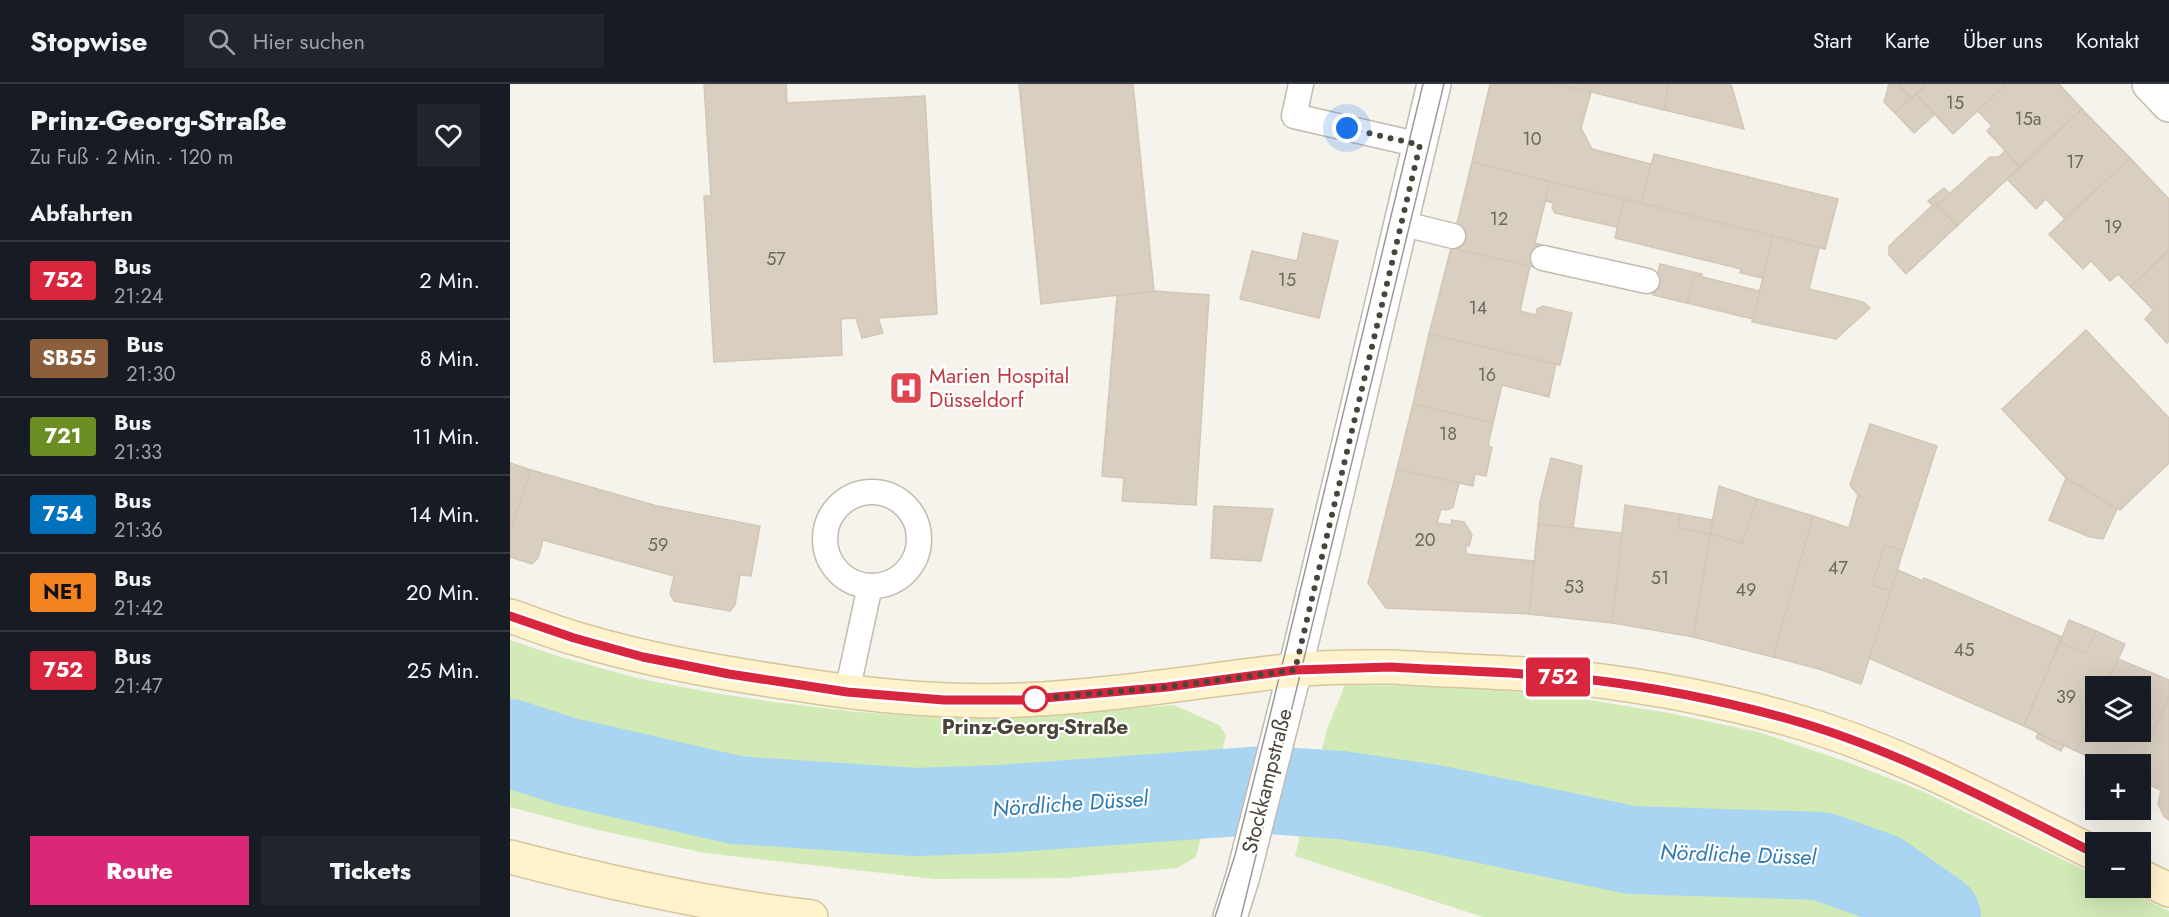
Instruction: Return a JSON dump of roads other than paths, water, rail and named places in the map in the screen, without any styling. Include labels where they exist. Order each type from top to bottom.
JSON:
[{"type":"main road","points":[[510,616],[574,638],[643,657],[729,674],[847,692],[944,700],[1022,700],[1170,686],[1295,670],[1390,667],[1568,678],[1707,699],[1786,718],[1862,744],[1922,768],[2085,849]]},
{"type":"main road","points":[[510,857],[590,878],[673,896],[811,917]]},
{"type":"main road","points":[[2151,881],[2169,890]]},
{"type":"street","name":"Stockkampstraße","points":[[1230,917],[1243,876],[1295,670],[1434,84]]},
{"type":"street","points":[[2149,84],[2169,105]]},
{"type":"lane","points":[[1301,84],[1294,116],[1420,145]]},
{"type":"lane","points":[[1400,223],[1453,236]]},
{"type":"lane","points":[[1543,258],[1647,281]]},
{"type":"lane","points":[[847,692],[870,586]]},
{"type":"waterway","name":"Nördliche Düssel","points":[[510,743],[565,761],[736,800],[916,812],[999,809],[1266,790],[1341,795],[1435,809],[1631,850],[1821,856],[1880,877],[1937,917]]},
{"type":"tram line","points":[[1215,917],[1235,855],[1270,715],[1423,84]]},
{"type":"tram line","points":[[1241,917],[1444,84]]},
{"type":"place","name":"Marien Hospital Düsseldorf","points":[[906,388]]},
{"type":"place","name":"Prinz-Georg-Straße","points":[[1035,699]]}]
